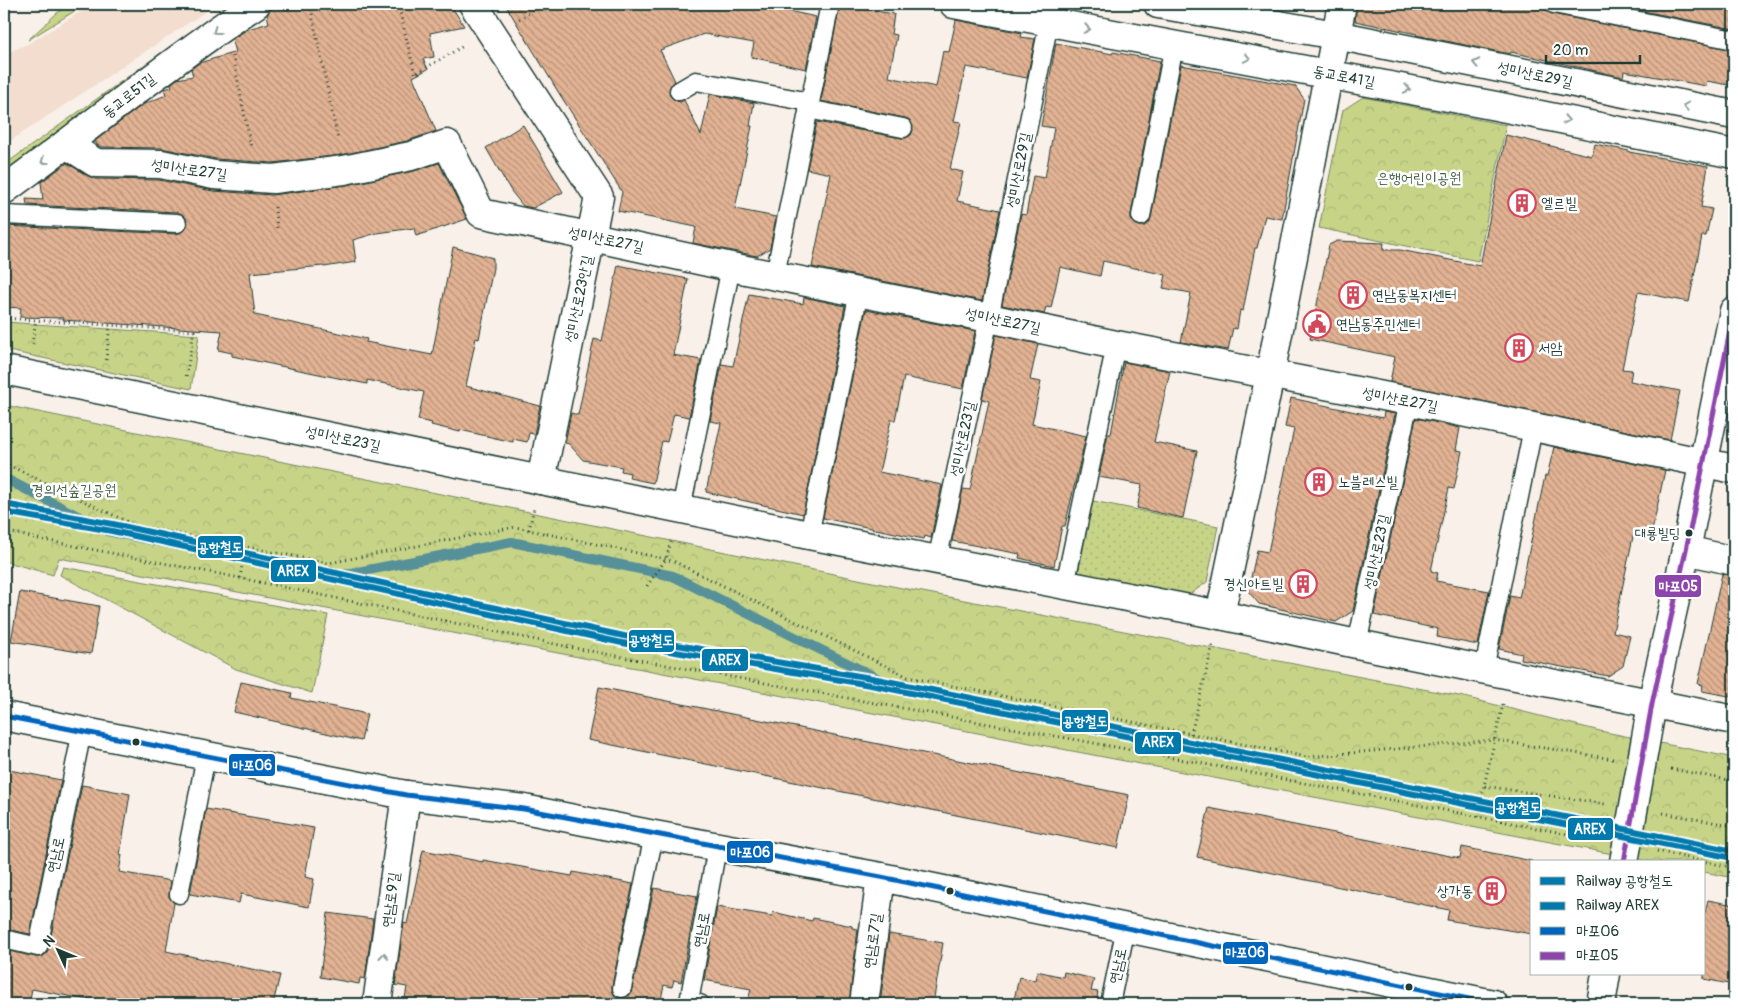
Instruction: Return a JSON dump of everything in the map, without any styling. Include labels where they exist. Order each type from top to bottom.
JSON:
[{"type":"street","name":"동교로51길","points":[[4,190],[151,79],[256,4]]},
{"type":"street","name":"성미산로23안길","points":[[472,4],[599,196],[541,480]]},
{"type":"street","name":"동교로41길","points":[[954,4],[1174,44],[1734,154]]},
{"type":"street","name":"성미산로29길","points":[[1158,4],[1214,8],[1734,115]]},
{"type":"street","points":[[1220,615],[1270,374],[1342,4]]},
{"type":"street","name":"성미산로27길","points":[[66,144],[96,163],[161,164],[214,175],[273,179],[344,170],[411,156],[447,144],[481,213],[1116,346],[1408,401],[1734,469]]},
{"type":"street","points":[[1625,854],[1652,704],[1686,550],[1734,311]]},
{"type":"street","name":"성미산로23길","points":[[4,370],[937,561],[1220,615],[1734,720]]},
{"type":"street","points":[[1686,550],[1734,561]]},
{"type":"street","name":"연남로","points":[[4,716],[406,795],[524,809],[882,877],[1493,1004]]},
{"type":"street","name":"연남로9길","points":[[377,1004],[406,795]]},
{"type":"street","name":"연남로7길","points":[[864,1004],[882,877]]},
{"type":"street","points":[[1601,1004],[1606,976]]},
{"type":"lane","points":[[775,275],[830,4]]},
{"type":"lane","points":[[1554,4],[1734,40]]},
{"type":"lane","name":"성미산로29길","points":[[989,318],[1049,22]]},
{"type":"lane","points":[[1142,216],[1174,44]]},
{"type":"lane","points":[[679,91],[696,81],[809,105],[903,128]]},
{"type":"lane","points":[[4,215],[178,223]]},
{"type":"lane","points":[[681,509],[732,267]]},
{"type":"lane","points":[[809,535],[859,292]]},
{"type":"lane","name":"성미산로23길","points":[[937,561],[989,318]]},
{"type":"lane","points":[[1065,585],[1116,346]]},
{"type":"lane","name":"성미산로23길","points":[[1358,644],[1408,401]]},
{"type":"lane","points":[[1497,672],[1533,428]]},
{"type":"lane","name":"연남로","points":[[4,939],[38,946],[82,730]]},
{"type":"lane","points":[[179,894],[206,756]]},
{"type":"lane","points":[[622,988],[654,835]]},
{"type":"lane","name":"연남로","points":[[700,1004],[689,1002],[717,847]]},
{"type":"lane","name":"연남로","points":[[1110,1004],[1126,927]]},
{"type":"path","points":[[310,4],[344,170]]},
{"type":"path","points":[[398,4],[415,74],[490,31]]},
{"type":"path","points":[[226,24],[258,178]]},
{"type":"path","points":[[4,318],[194,331],[181,405]]},
{"type":"path","points":[[103,390],[110,325]]},
{"type":"path","points":[[4,463],[134,525],[329,563],[515,527],[666,559],[908,678],[1307,757],[1494,740],[1641,763],[1734,781]]},
{"type":"path","points":[[4,531],[38,540],[240,578],[579,649],[1136,751],[1478,817],[1625,854],[1672,860]]},
{"type":"path","points":[[240,578],[245,547]]},
{"type":"path","points":[[647,586],[666,559]]},
{"type":"path","points":[[1191,734],[1220,615]]},
{"type":"path","points":[[1478,817],[1494,740],[1497,672]]},
{"type":"path","points":[[1136,751],[1141,724]]},
{"type":"path","points":[[1484,786],[1633,808],[1734,826]]},
{"type":"path","points":[[1706,864],[1734,868]]},
{"type":"shaded area","points":[[93,4],[217,4],[4,145],[4,54],[30,43]]},
{"type":"green space","points":[[71,4],[86,4],[28,40],[57,13]]},
{"type":"green space","points":[[230,4],[247,4],[4,180],[4,165]]},
{"type":"green space","name":"은행어린이공원","points":[[1363,97],[1506,125],[1478,261],[1319,228],[1343,110]]},
{"type":"green space","points":[[4,322],[199,335],[191,389],[4,350]]},
{"type":"green space","name":"경의선숲길공원","points":[[4,405],[902,588],[1464,697],[1600,731],[1734,758],[1734,878],[1706,872],[1706,860],[1644,860],[59,558],[53,575],[4,561]]},
{"type":"green space","points":[[1093,501],[1218,526],[1207,582],[1189,595],[1078,573]]},
{"type":"green space","points":[[63,567],[328,615],[312,693],[236,669],[60,575]]},
{"type":"building","points":[[271,4],[450,4],[464,26],[430,33],[434,57],[423,59],[428,69],[413,77],[436,131],[407,141],[341,155],[273,163],[216,159],[161,148],[101,147],[97,145],[95,141],[142,105],[166,95],[164,89],[172,87],[171,84],[177,79],[193,76],[191,69],[199,63],[236,52],[232,39],[248,29],[269,23],[267,15]]},
{"type":"building","points":[[505,4],[756,4],[816,17],[806,69],[751,57],[754,43],[704,34],[660,50],[675,81],[670,86],[670,96],[680,102],[684,100],[701,135],[710,94],[754,103],[750,126],[752,126],[735,209],[776,217],[770,248],[757,256],[693,243],[696,227],[618,211],[622,192]]},
{"type":"building","points":[[1357,4],[1544,4],[1547,12],[1552,14],[1734,50],[1734,86],[1707,81],[1706,86],[1624,71],[1623,77],[1511,52],[1510,54],[1416,35],[1355,21]]},
{"type":"building","points":[[1607,4],[1734,4],[1734,29]]},
{"type":"building","points":[[840,5],[894,14],[891,34],[897,35],[889,77],[936,87],[943,51],[949,52],[956,20],[1022,33],[1021,37],[1035,39],[1027,78],[966,67],[954,121],[961,122],[950,169],[963,172],[957,201],[1000,210],[982,301],[812,267],[831,174],[807,169],[817,122],[901,138],[911,135],[913,130],[910,120],[905,118],[821,101]]},
{"type":"building","points":[[1056,43],[1160,61],[1131,214],[1131,220],[1139,226],[1145,226],[1151,218],[1181,65],[1295,86],[1304,99],[1282,219],[1265,216],[1257,248],[1255,248],[1243,311],[1240,310],[1237,329],[1233,328],[1228,350],[1181,342],[1191,293],[1163,288],[1166,275],[1103,261],[1100,276],[1060,267],[1051,308],[1046,307],[1044,314],[1002,305],[1021,214],[1026,215],[1033,176],[1045,178],[1054,128],[1041,126]]},
{"type":"building","points":[[523,125],[563,192],[533,208],[523,206],[511,191],[486,148]]},
{"type":"building","points":[[1506,135],[1592,156],[1595,144],[1708,166],[1701,207],[1712,209],[1706,236],[1702,236],[1689,302],[1638,292],[1622,369],[1632,370],[1630,381],[1680,391],[1670,440],[1390,382],[1395,357],[1310,339],[1329,245],[1337,241],[1384,243],[1383,250],[1400,250],[1480,266]]},
{"type":"building","points":[[67,163],[95,179],[159,180],[213,191],[272,195],[347,185],[414,171],[439,163],[467,219],[416,236],[414,228],[377,233],[353,240],[356,262],[324,267],[250,273],[255,315],[367,339],[366,342],[432,355],[453,247],[493,258],[493,268],[479,339],[476,338],[466,386],[540,406],[534,434],[529,433],[527,442],[513,439],[513,442],[431,425],[432,423],[418,420],[424,392],[367,380],[367,384],[232,356],[232,353],[218,350],[222,331],[63,320],[64,318],[20,317],[21,308],[4,307],[4,226],[177,234],[186,228],[188,223],[182,214],[177,212],[27,205],[26,199],[43,200],[41,182]]},
{"type":"building","points":[[618,265],[688,279],[673,355],[701,360],[689,417],[674,414],[667,442],[662,441],[653,483],[629,478],[630,473],[621,471],[622,467],[583,460],[569,444],[565,443],[571,413],[578,415],[594,339],[602,341]]},
{"type":"building","points":[[749,294],[803,304],[804,297],[845,306],[803,514],[706,492],[721,423],[710,421],[722,364],[733,366]]},
{"type":"building","points":[[866,310],[975,331],[963,389],[904,377],[895,420],[891,420],[879,472],[942,485],[931,538],[925,536],[924,539],[823,518]]},
{"type":"building","points":[[996,335],[1038,344],[1030,380],[1041,382],[1032,424],[1086,436],[1065,526],[1062,526],[1054,566],[1019,558],[1020,554],[952,541],[963,489],[970,490],[989,401],[982,399]]},
{"type":"building","points":[[1124,362],[1170,371],[1154,442],[1197,451],[1183,518],[1137,508],[1142,485],[1099,477],[1108,434],[1111,434]]},
{"type":"building","points":[[1291,398],[1383,418],[1384,412],[1395,414],[1353,611],[1336,622],[1259,604],[1248,591],[1257,550],[1268,552],[1294,429],[1285,427]]},
{"type":"building","points":[[1416,418],[1460,428],[1456,450],[1462,451],[1454,489],[1449,488],[1431,571],[1438,573],[1436,581],[1489,591],[1478,645],[1437,637],[1438,629],[1374,615]]},
{"type":"building","points":[[1554,447],[1665,470],[1651,536],[1634,532],[1613,632],[1630,636],[1623,666],[1608,676],[1521,659],[1522,654],[1499,649],[1510,596],[1519,598],[1545,476],[1547,476]]},
{"type":"building","points":[[1722,574],[1734,576],[1734,697],[1702,691],[1703,685],[1698,684]]},
{"type":"building","points":[[20,592],[99,606],[91,654],[11,641]]},
{"type":"building","points":[[241,682],[292,693],[291,698],[367,714],[361,741],[234,712]]},
{"type":"building","points":[[599,687],[1129,795],[1118,848],[588,740]]},
{"type":"building","points":[[4,769],[61,780],[30,934],[4,929]]},
{"type":"building","points":[[82,785],[130,794],[119,872],[171,881],[169,897],[174,903],[166,951],[280,975],[273,1004],[109,1004],[32,989],[29,1004],[4,1004],[4,950],[42,957],[48,950]]},
{"type":"building","points":[[1209,808],[1460,858],[1462,847],[1530,861],[1530,934],[1447,920],[1449,910],[1197,857]]},
{"type":"building","points":[[206,809],[314,828],[305,877],[314,879],[309,907],[241,894],[239,903],[190,894]]},
{"type":"building","points":[[423,850],[483,862],[483,860],[572,876],[573,872],[633,884],[612,986],[615,996],[620,998],[630,995],[632,990],[654,888],[697,896],[681,982],[674,980],[672,987],[664,985],[660,1004],[404,1004],[407,987],[395,985],[404,923],[407,924]]},
{"type":"building","points":[[1708,900],[1734,905],[1734,985],[1704,979],[1704,976],[1706,976],[1706,908]]},
{"type":"building","points":[[717,907],[772,916],[773,912],[812,921],[813,918],[858,929],[849,1004],[762,1004],[748,1001],[751,989],[704,980]]},
{"type":"building","points":[[328,913],[373,919],[365,979],[360,978],[359,984],[320,977]]},
{"type":"building","points":[[889,934],[943,943],[933,1004],[880,1004]]},
{"type":"building","points":[[1037,971],[1063,977],[1064,972],[1094,979],[1091,991],[1098,992],[1096,1004],[1013,1004],[1019,977],[1035,980]]},
{"type":"waterway","points":[[4,478],[107,531],[332,577],[512,542],[673,576],[897,688],[1734,855]]},
{"type":"rail line","name":"공항철도","points":[[4,504],[113,524],[624,636],[877,679],[1734,851]]},
{"type":"rail line","name":"AREX","points":[[4,512],[112,531],[622,643],[876,686],[1733,858]]},
{"type":"transit line","name":"마포05","points":[[1624,860],[1652,704],[1686,550],[1734,311]]},
{"type":"transit line","name":"마포06","points":[[4,716],[406,795],[524,809],[881,877],[1493,1004]]},
{"type":"place","name":"엘르빌","points":[[1522,203]]},
{"type":"place","name":"연남동복지센터","points":[[1353,295]]},
{"type":"place","name":"연남동주민센터","points":[[1317,324]]},
{"type":"place","name":"서암","points":[[1519,348]]},
{"type":"place","name":"노블레스빌","points":[[1319,482]]},
{"type":"place","name":"대룡빌딩","points":[[1689,533]]},
{"type":"place","name":"경신아트빌","points":[[1303,584]]},
{"type":"place","name":"상가동","points":[[1492,891]]}]
